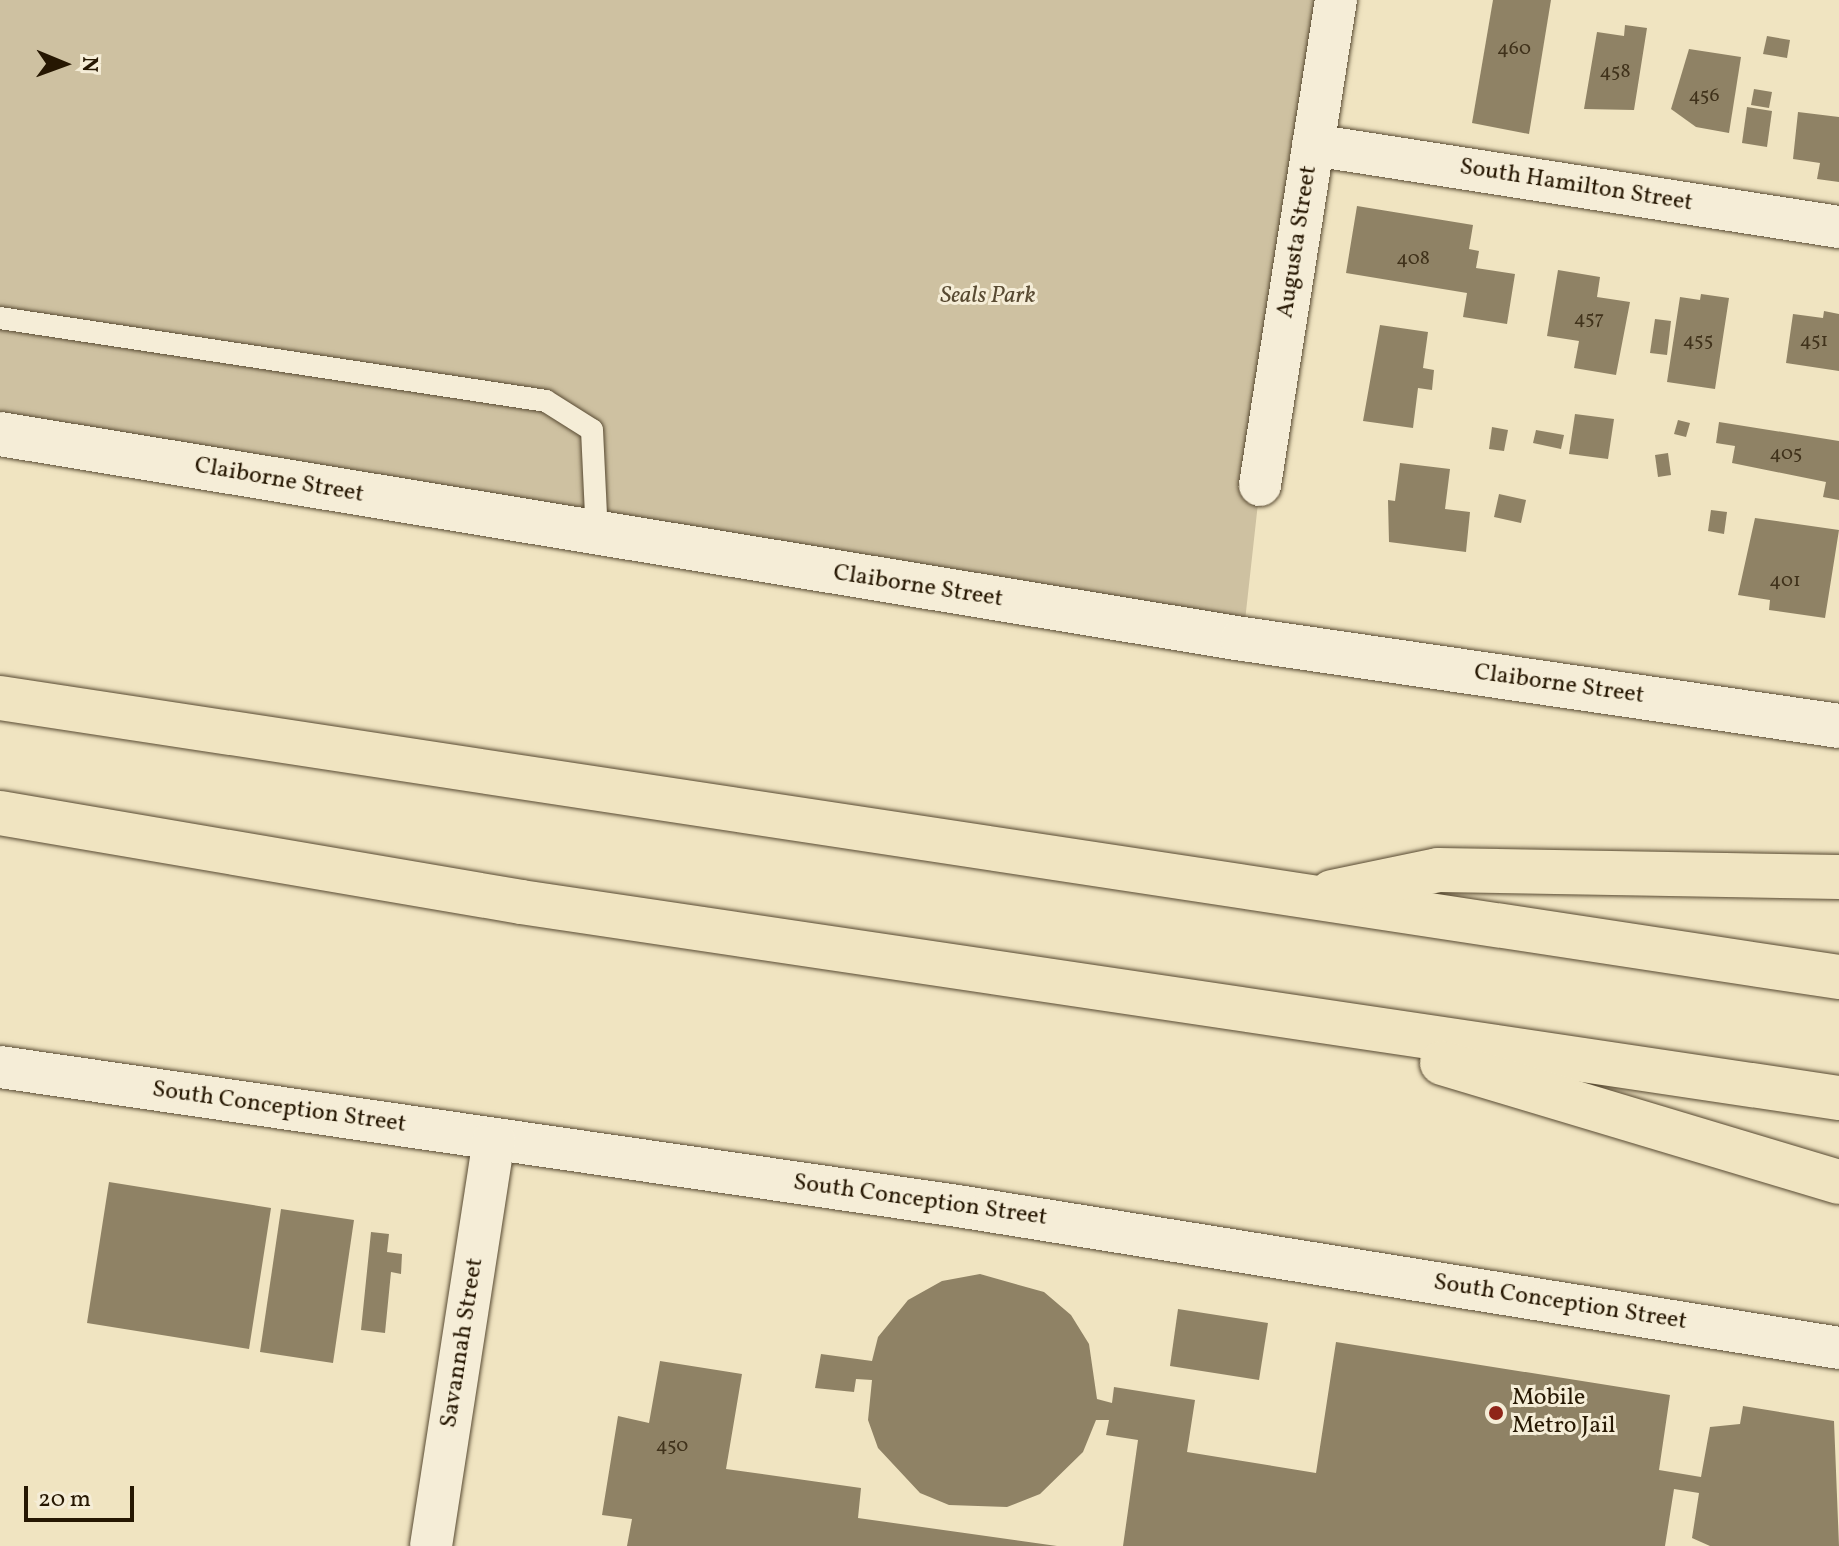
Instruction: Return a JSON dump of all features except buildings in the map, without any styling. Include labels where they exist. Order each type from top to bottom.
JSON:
[{"type":"highway","points":[[0,698],[1839,977]]},
{"type":"highway","points":[[0,813],[521,902],[1839,1098]]},
{"type":"highway","points":[[1303,898],[1438,870],[1839,877]]},
{"type":"highway","points":[[1267,1014],[1839,1182]]},
{"type":"street","name":"Augusta Street","points":[[1260,485],[1336,0]]},
{"type":"street","name":"South Hamilton Street","points":[[1313,145],[1839,227]]},
{"type":"street","name":"Claiborne Street","points":[[0,434],[597,536],[1839,726]]},
{"type":"street","name":"South Conception Street","points":[[0,1067],[494,1140],[1839,1348]]},
{"type":"street","name":"Savannah Street","points":[[431,1546],[494,1140]]},
{"type":"lane","points":[[0,318],[546,401],[592,430],[597,536]]},
{"type":"green space","name":"Seals Park","points":[[0,0],[1336,0],[1260,485],[1243,639],[0,434]]},
{"type":"place","name":"Mobile Metro Jail","points":[[1496,1413]]}]
